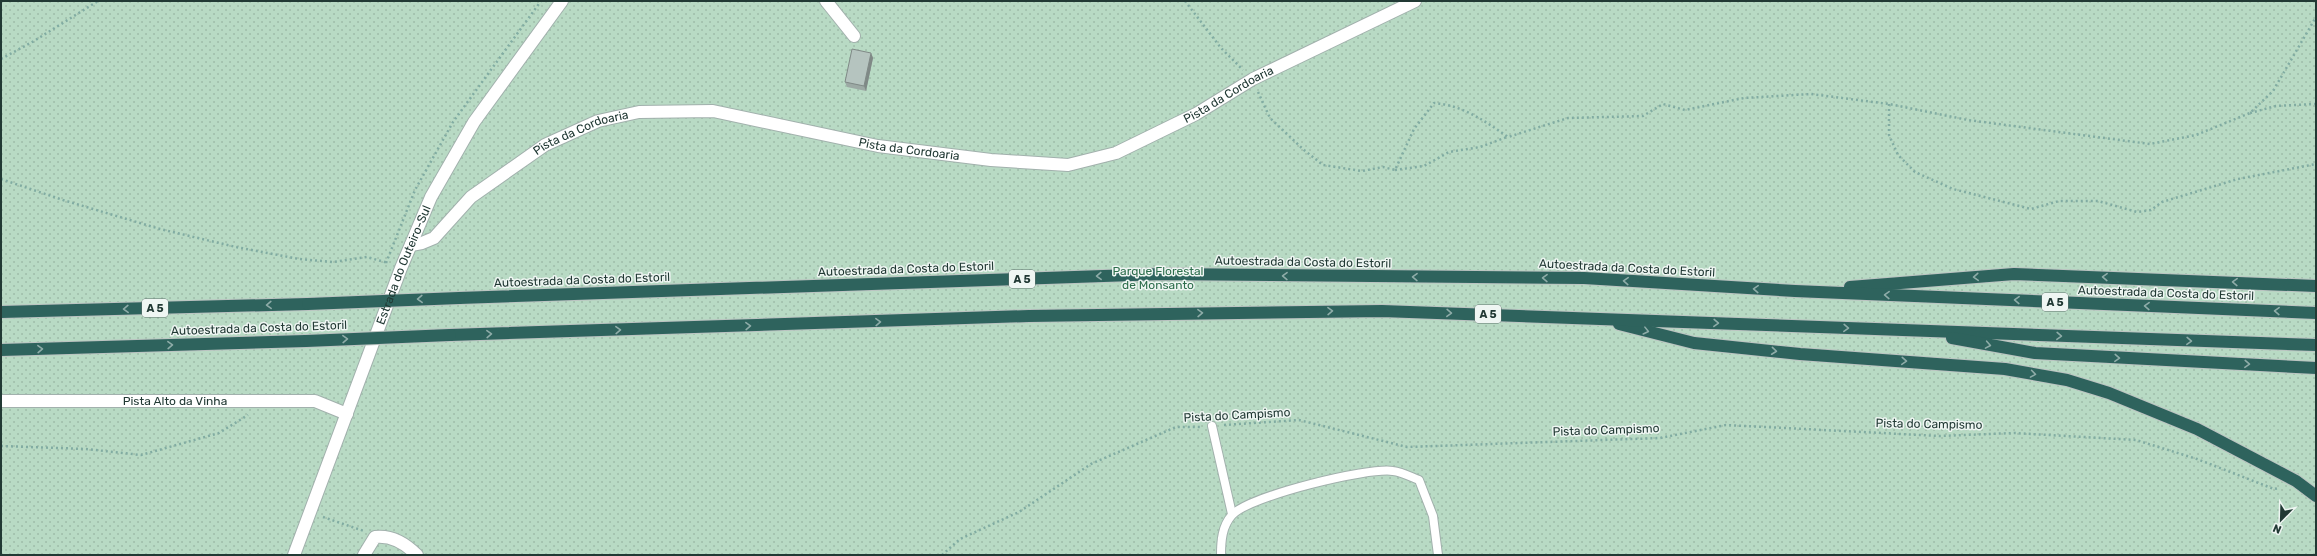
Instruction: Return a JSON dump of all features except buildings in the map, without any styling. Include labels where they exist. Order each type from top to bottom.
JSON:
[{"type":"highway","name":"Autoestrada da Costa do Estoril","points":[[1,312],[308,304],[1162,274],[1584,278],[1795,291],[2316,313]]},
{"type":"highway","points":[[1795,291],[2014,274],[2316,286]]},
{"type":"highway","name":"Autoestrada da Costa do Estoril","points":[[1,350],[1161,314],[1382,311],[2316,345]]},
{"type":"highway","points":[[1594,318],[1694,343],[1800,354],[2005,369],[2067,380],[2109,393],[2197,429],[2296,481],[2316,496]]},
{"type":"highway","points":[[1908,330],[2035,353],[2316,368]]},
{"type":"street","name":"Estrada do Outeiro-Sul","points":[[294,555],[411,244],[431,197],[474,122],[562,1]]},
{"type":"street","points":[[826,1],[854,36]]},
{"type":"street","name":"Pista da Cordoaria","points":[[411,244],[422,244],[434,238],[471,197],[545,145],[598,121],[639,112],[713,111],[878,146],[992,160],[1068,165],[1116,153],[1196,114],[1253,80],[1415,1]]},
{"type":"street","name":"Pista Alto da Vinha","points":[[1,401],[315,401],[347,414]]},
{"type":"street","points":[[364,555],[375,537],[382,536],[397,540],[417,555]]},
{"type":"lane","points":[[1212,426],[1232,514]]},
{"type":"lane","points":[[1221,555],[1221,535],[1232,514],[1263,498],[1306,485],[1358,473],[1393,471],[1419,480],[1433,516],[1438,555]]},
{"type":"path","points":[[1,59],[34,41],[98,1]]},
{"type":"path","points":[[1185,1],[1221,48],[1253,80],[1270,118],[1322,165],[1362,171],[1383,167],[1395,170],[1424,166],[1449,152],[1480,147],[1568,118],[1643,116],[1663,104],[1685,110],[1744,98],[1812,94],[1889,104],[1968,120],[2150,144],[2196,135],[2250,113],[2276,106],[2316,104]]},
{"type":"path","points":[[2250,113],[2273,91],[2316,17]]},
{"type":"path","points":[[1395,170],[1414,129],[1434,103],[1451,104],[1482,119],[1508,137]]},
{"type":"path","points":[[1889,104],[1889,135],[1898,155],[1915,172],[1953,189],[2031,209],[2058,201],[2098,201],[2137,212],[2151,210],[2162,202],[2238,179],[2316,164]]},
{"type":"path","points":[[1,179],[63,200],[160,229],[236,247],[299,259],[333,262],[367,257],[386,263]]},
{"type":"path","points":[[1,446],[86,450],[141,455],[219,433],[252,412]]},
{"type":"path","name":"Pista do Campismo","points":[[942,555],[960,539],[1019,512],[1092,464],[1176,427],[1299,420],[1407,447],[1660,438],[1726,425],[1940,436],[2014,433],[2136,440],[2197,459],[2274,489],[2296,481]]},
{"type":"path","points":[[309,512],[382,536]]},
{"type":"green space","name":"Parque Florestal de Monsanto","points":[[1,1],[2316,1],[2316,555],[1,555]]}]
